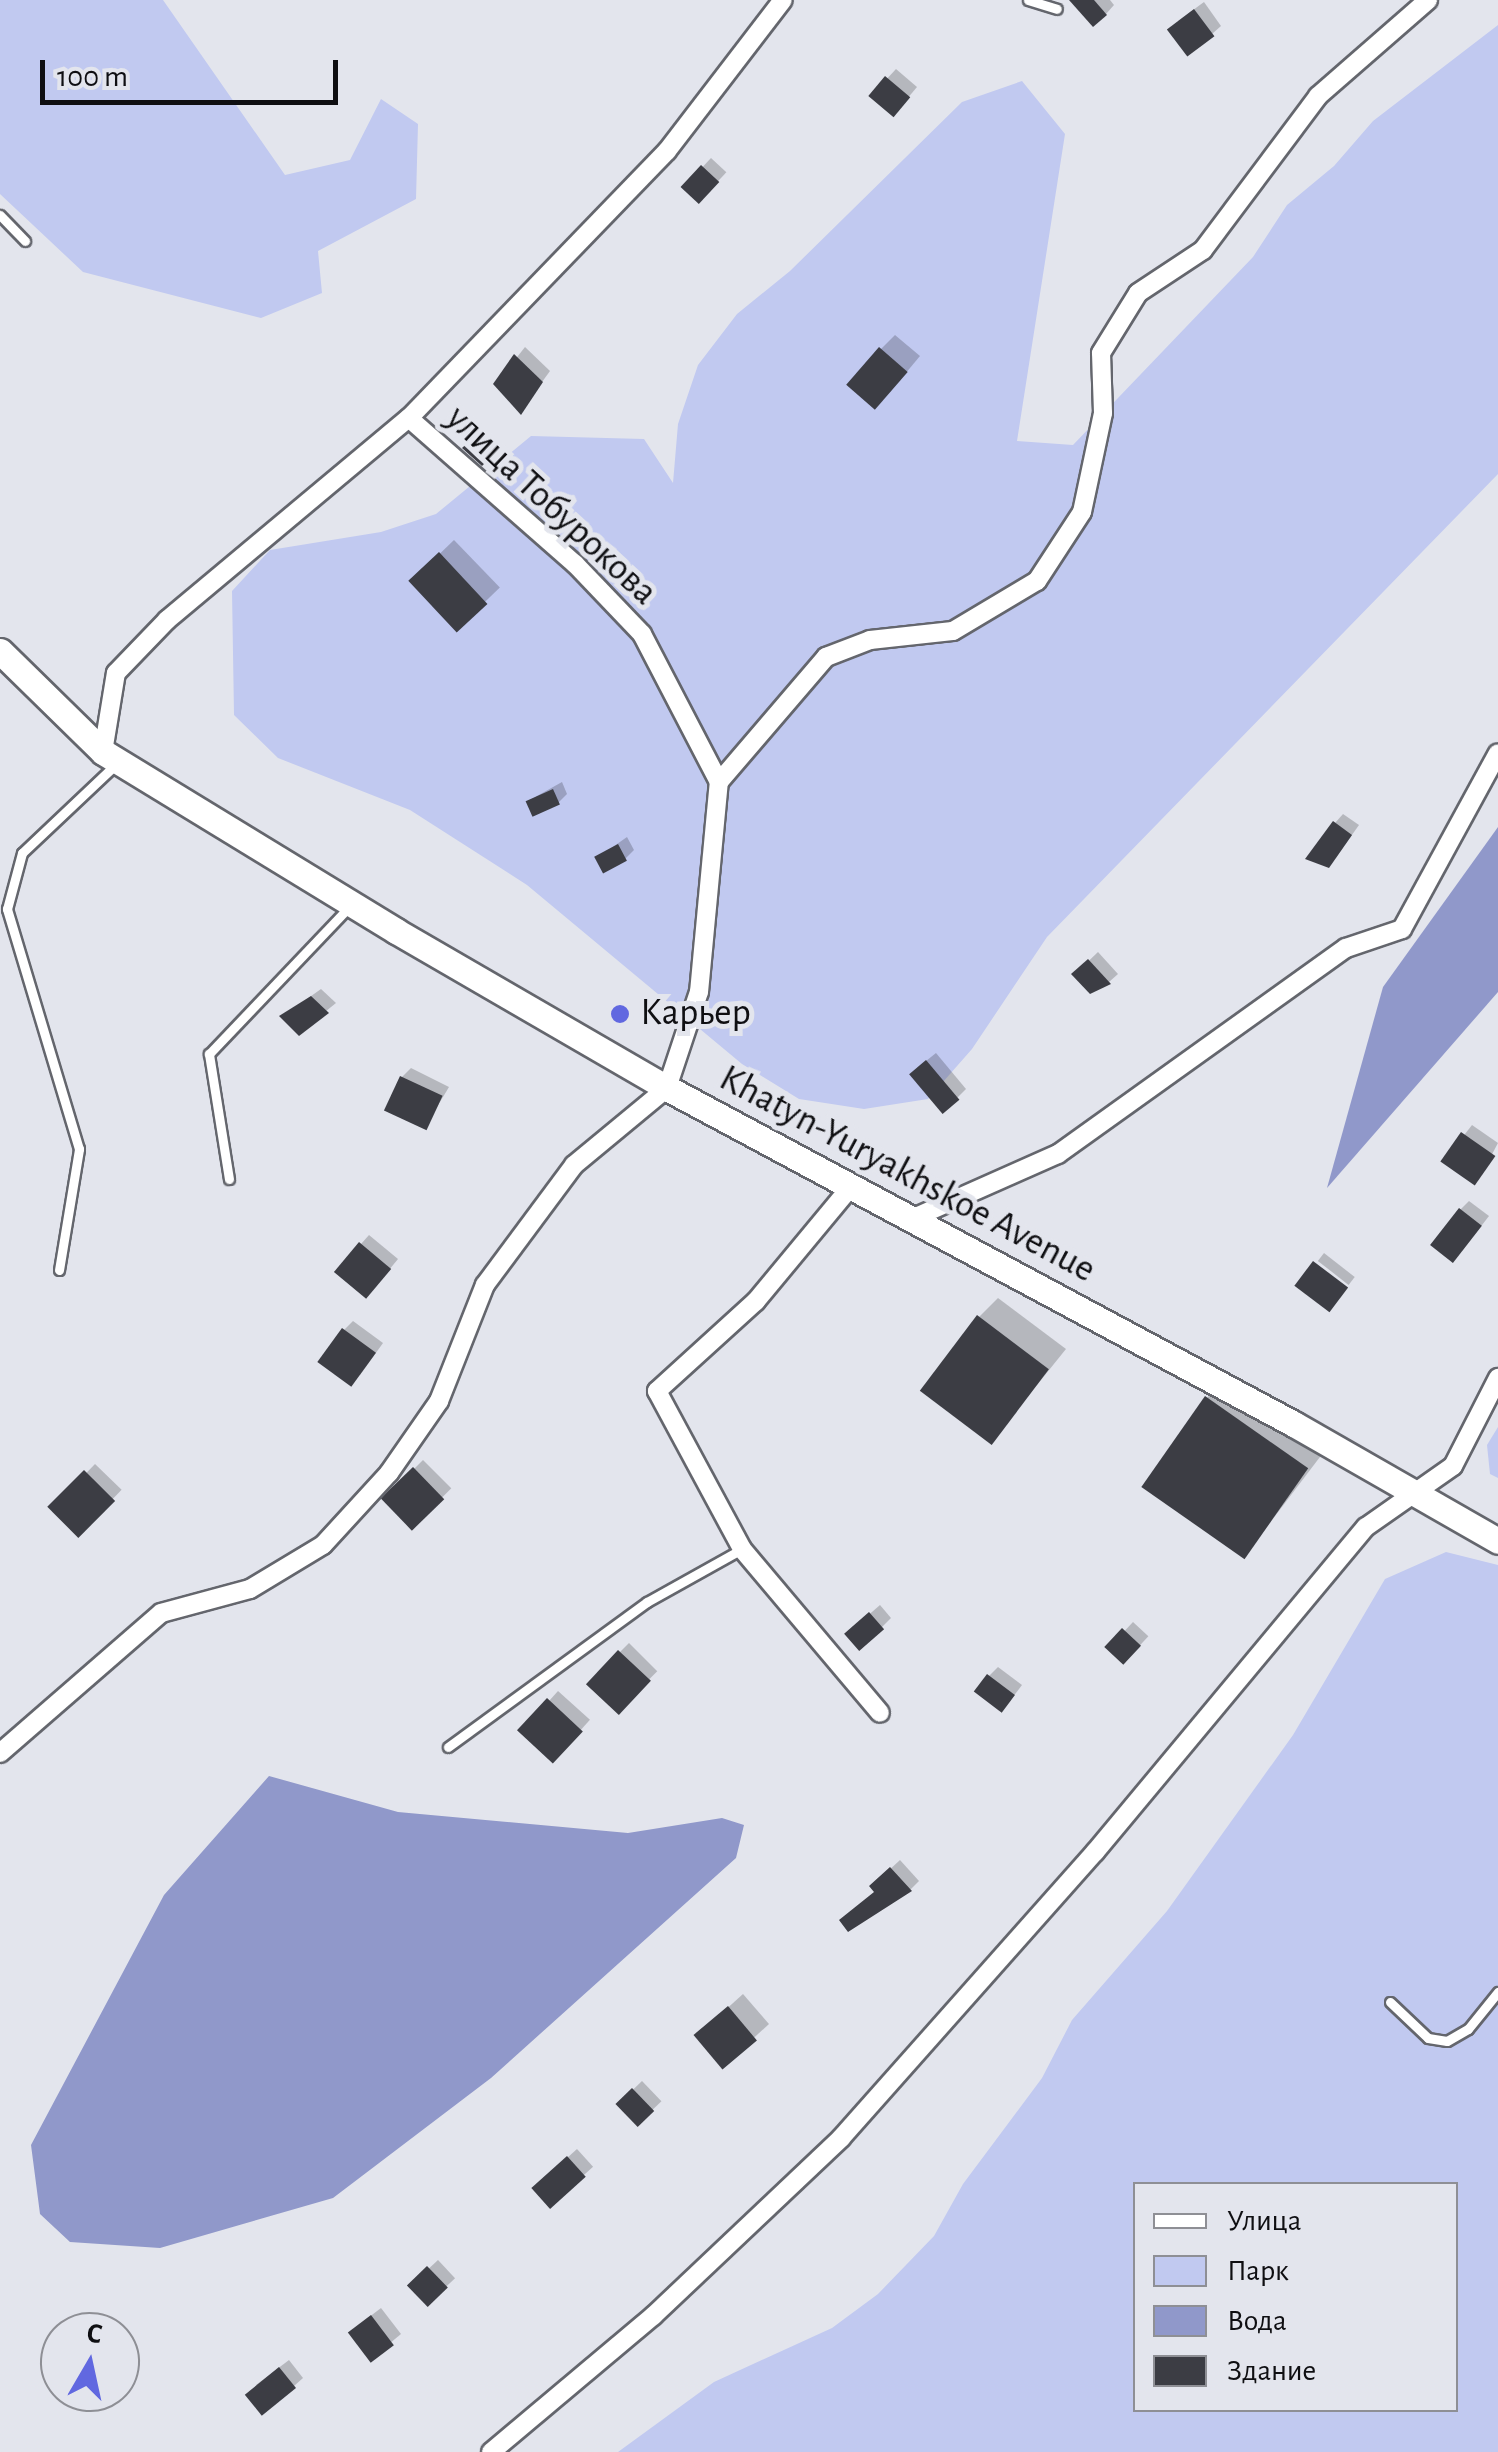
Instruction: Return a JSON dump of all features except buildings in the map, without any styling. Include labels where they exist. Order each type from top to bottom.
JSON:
[{"type":"street","points":[[110,757],[116,673],[166,620],[409,418],[667,151],[782,0]]},
{"type":"street","points":[[0,1754],[161,1612],[250,1589],[323,1544],[390,1473],[438,1400],[485,1285],[574,1165],[667,1088],[699,992],[719,782],[826,656],[870,640],[953,631],[1037,581],[1082,512],[1103,414],[1101,353],[1138,294],[1202,250],[1318,96],[1428,0]]},
{"type":"street","name":"улица Тобурокова","points":[[409,418],[576,564],[642,634],[719,782]]},
{"type":"street","name":"Khatyn-Yuryakhskoe Avenue","points":[[0,652],[110,757],[352,904],[667,1088],[1418,1492],[1498,1541]]},
{"type":"street","points":[[909,1220],[1058,1154],[1346,948],[1402,929],[1498,752]]},
{"type":"street","points":[[850,1188],[756,1301],[657,1391],[742,1549],[880,1713]]},
{"type":"street","points":[[491,2452],[653,2316],[841,2138],[1096,1852],[1366,1528],[1390,1504],[1418,1492],[1453,1466],[1498,1378]]},
{"type":"lane","points":[[1028,0],[1056,9]]},
{"type":"lane","points":[[0,215],[25,241]]},
{"type":"lane","points":[[60,1270],[78,1149],[7,909],[22,853],[110,757]]},
{"type":"lane","points":[[229,1179],[210,1054],[352,904]]},
{"type":"lane","points":[[448,1747],[646,1602],[742,1549]]},
{"type":"lane","points":[[1390,2002],[1428,2038],[1447,2041],[1468,2028],[1498,1992]]},
{"type":"green space","points":[[0,0],[163,0],[285,175],[350,160],[381,99],[418,124],[416,199],[318,251],[322,293],[261,318],[83,272],[0,194]]},
{"type":"green space","points":[[1498,25],[1498,474],[1047,937],[972,1049],[928,1099],[864,1109],[799,1099],[742,1064],[527,885],[410,810],[278,758],[234,715],[232,591],[270,550],[381,532],[436,514],[531,436],[644,439],[673,483],[678,424],[698,365],[737,314],[790,271],[962,102],[1022,81],[1065,134],[1017,441],[1073,445],[1253,257],[1287,205],[1334,166],[1373,121]]},
{"type":"green space","points":[[1498,1427],[1498,1478],[1490,1474],[1487,1445]]},
{"type":"green space","points":[[1446,1552],[1498,1565],[1498,2452],[618,2452],[714,2382],[832,2328],[878,2294],[934,2236],[963,2184],[1042,2078],[1072,2020],[1167,1911],[1293,1735],[1385,1579]]},
{"type":"water","points":[[1498,827],[1498,992],[1327,1188],[1383,987]]},
{"type":"water","points":[[269,1776],[398,1812],[628,1833],[722,1818],[744,1825],[736,1858],[491,2078],[333,2198],[160,2248],[70,2242],[40,2214],[31,2145],[164,1895]]},
{"type":"place","name":"Карьер","points":[[620,1014]]}]
